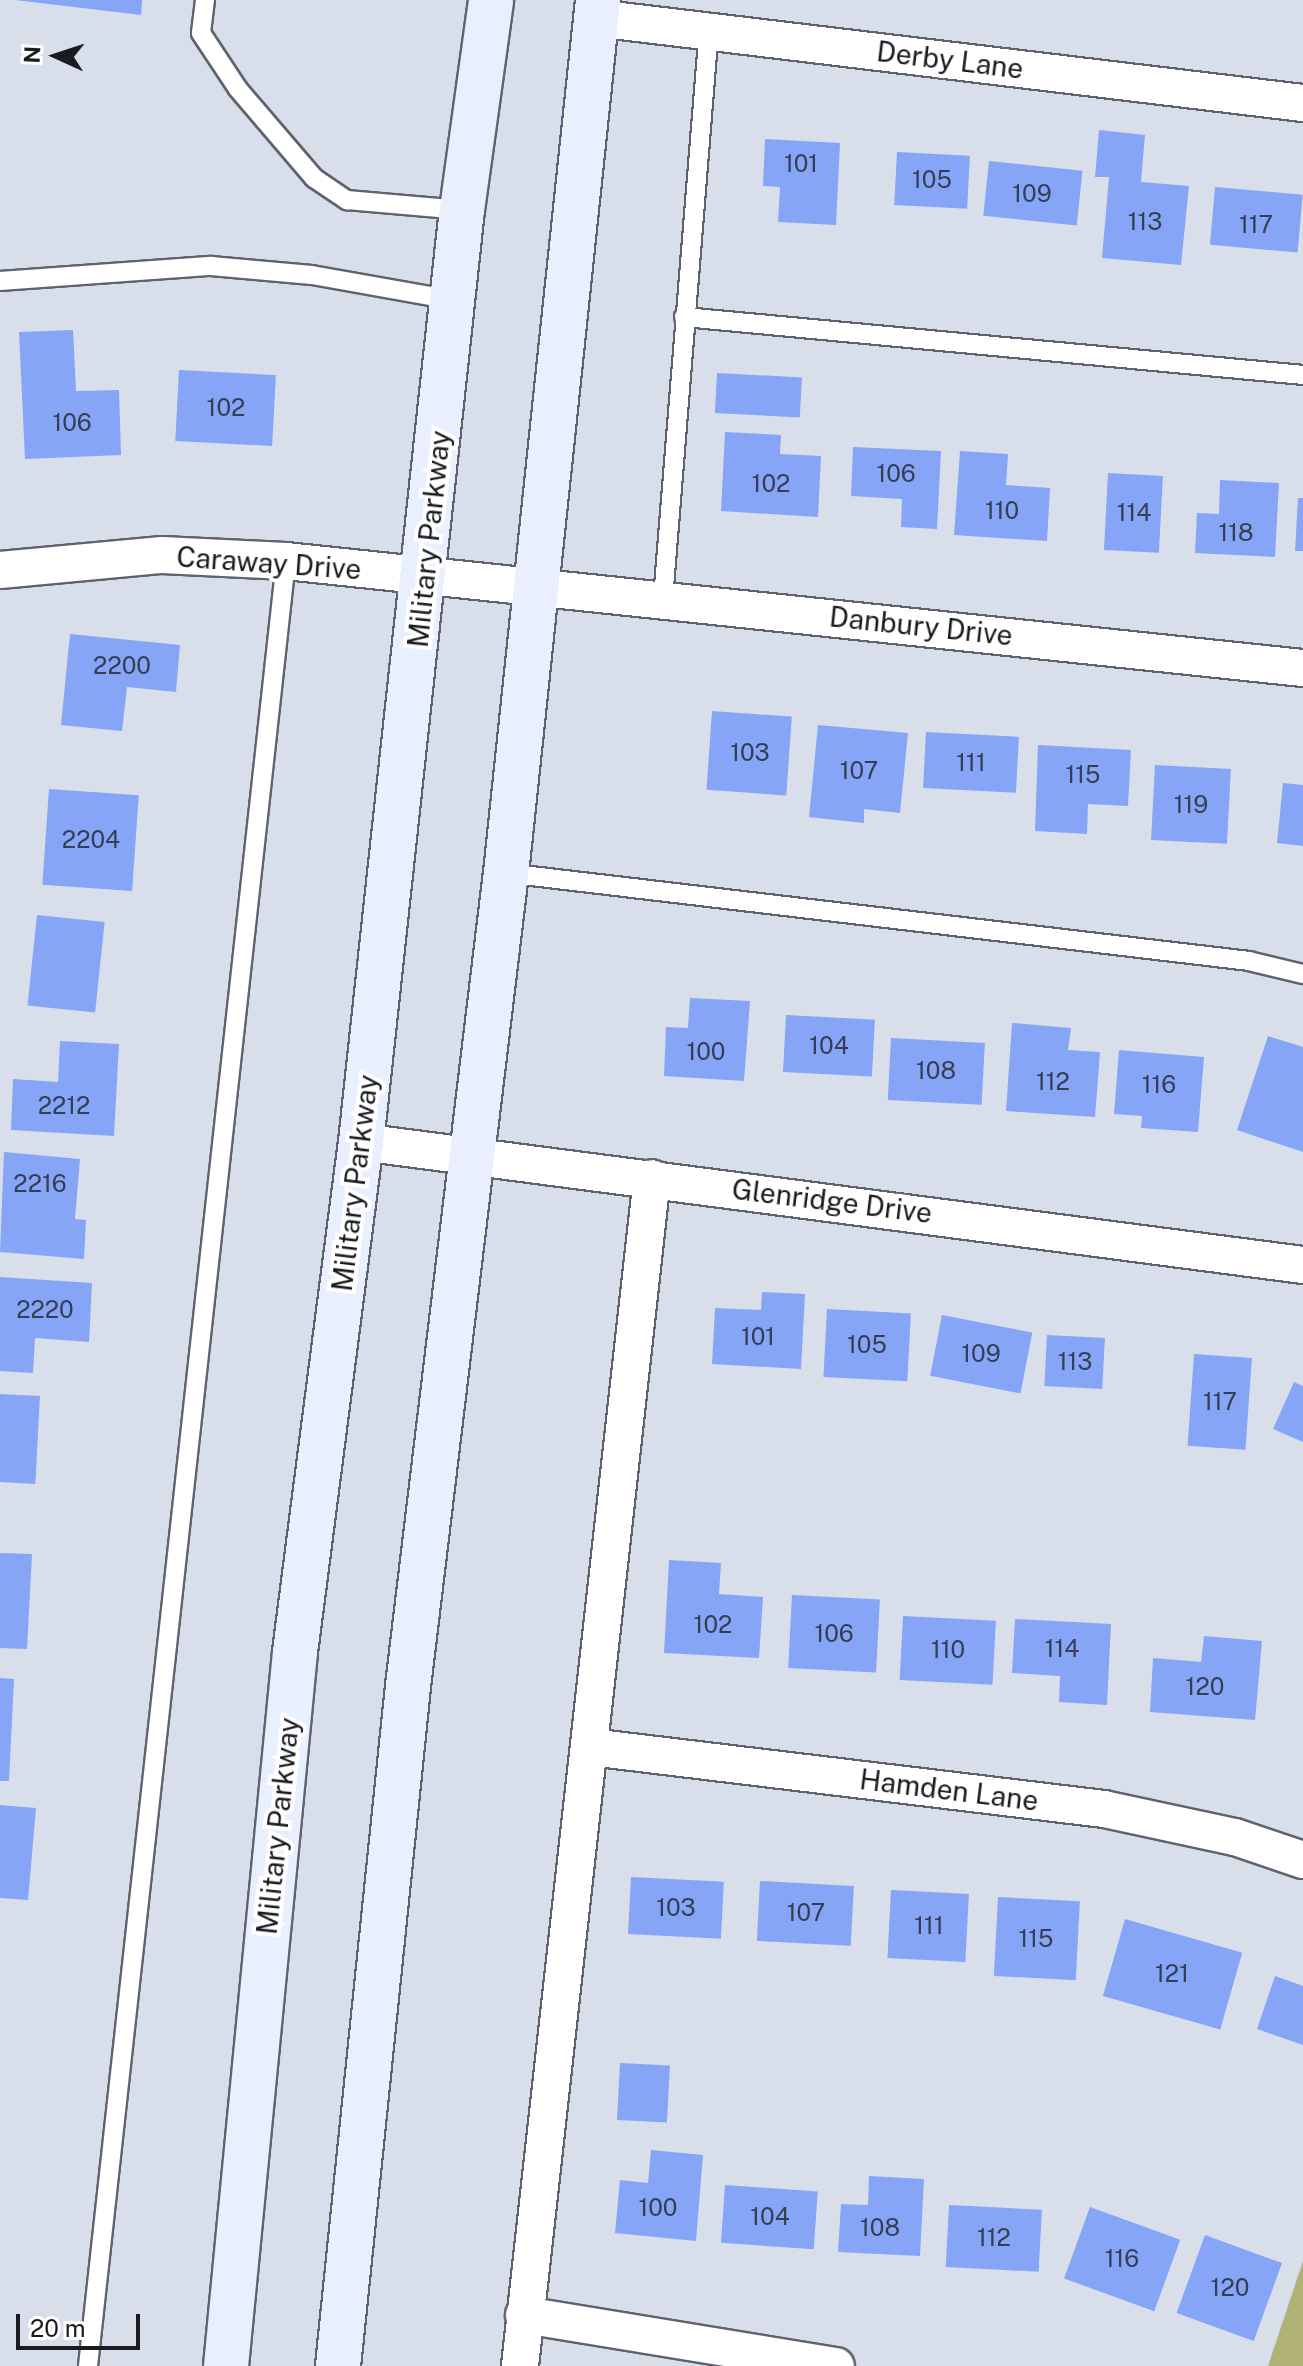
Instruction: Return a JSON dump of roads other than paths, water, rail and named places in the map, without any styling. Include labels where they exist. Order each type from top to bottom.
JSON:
[{"type":"main road","name":"Military Parkway","points":[[226,2366],[295,1652],[361,1142],[426,577],[462,210],[491,0]]},
{"type":"main road","points":[[338,2366],[404,1718],[506,873],[597,9]]},
{"type":"street","name":"Derby Lane","points":[[597,9],[709,29],[1303,103]]},
{"type":"street","name":"Caraway Drive","points":[[0,570],[162,555],[286,561],[538,588]]},
{"type":"street","name":"Danbury Drive","points":[[538,588],[1303,668]]},
{"type":"street","name":"Glenridge Drive","points":[[361,1142],[1303,1265]]},
{"type":"street","points":[[520,2366],[652,1178]]},
{"type":"street","name":"Hamden Lane","points":[[590,1747],[1104,1809],[1235,1837],[1303,1860]]},
{"type":"street","points":[[524,2315],[836,2366]]},
{"type":"lane","points":[[205,0],[201,33],[238,89],[314,178],[347,200],[462,210]]},
{"type":"lane","points":[[663,599],[709,29]]},
{"type":"lane","points":[[0,281],[211,266],[312,275],[452,300]]},
{"type":"lane","points":[[684,317],[1303,375]]},
{"type":"lane","points":[[88,2366],[286,561]]},
{"type":"lane","points":[[506,873],[1249,961],[1303,974]]}]
